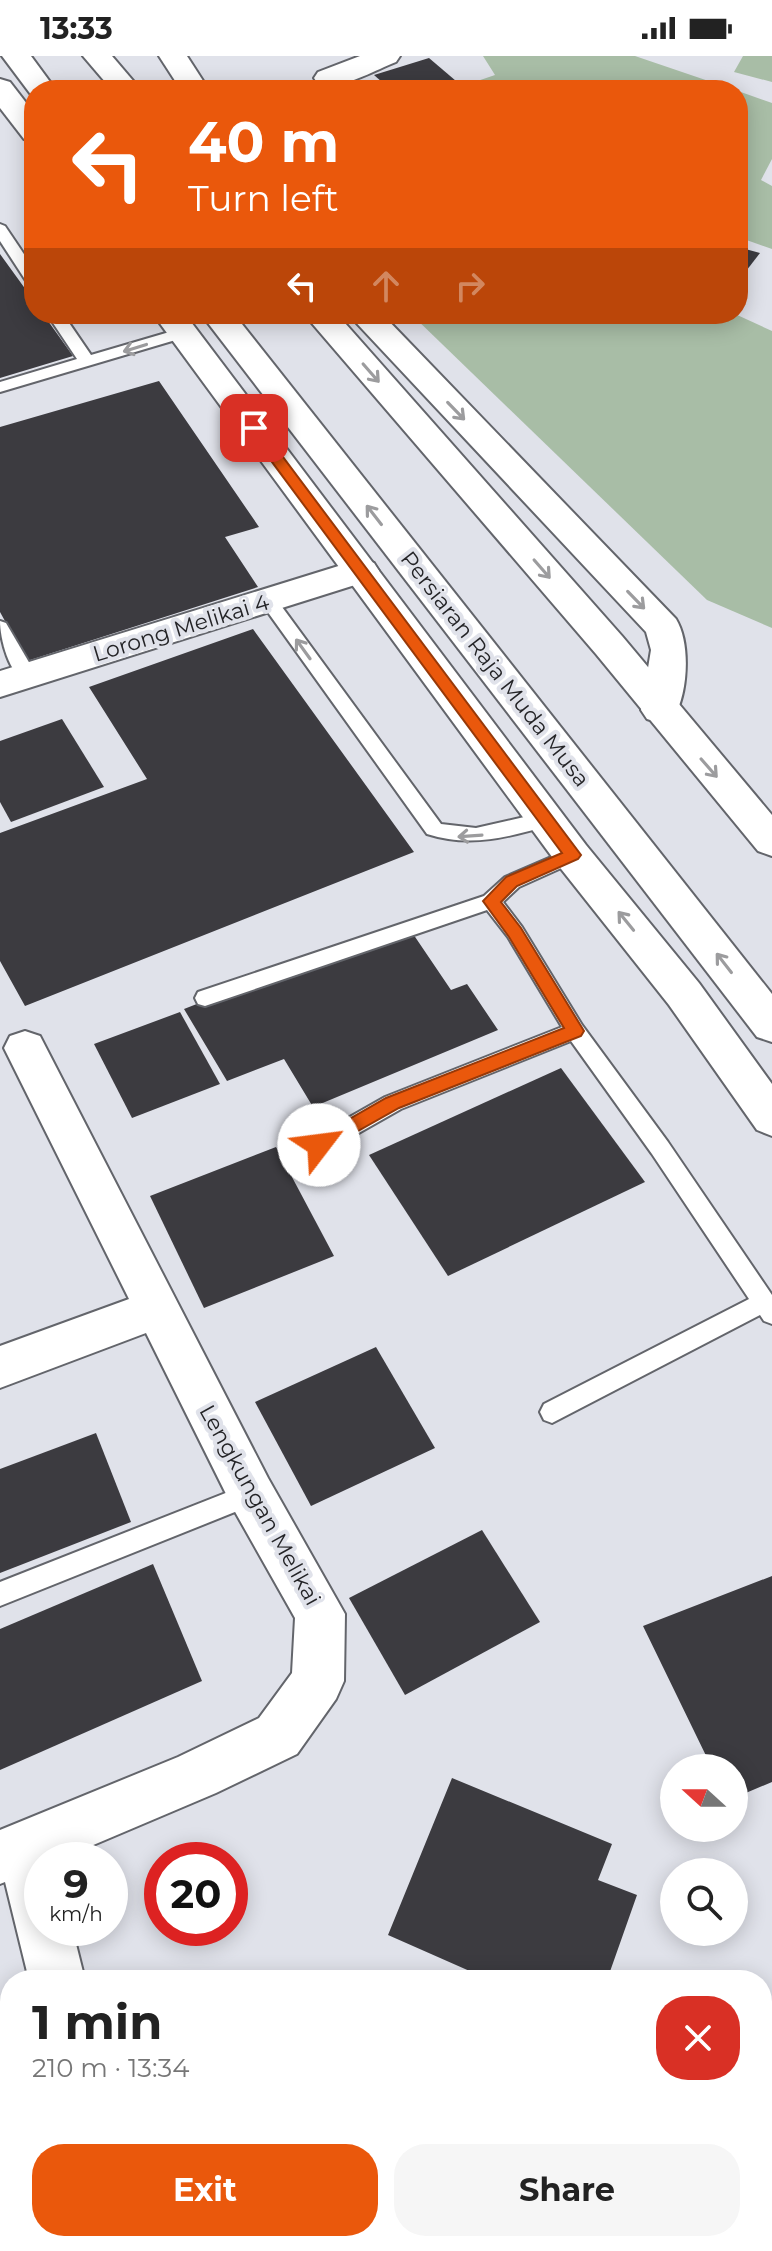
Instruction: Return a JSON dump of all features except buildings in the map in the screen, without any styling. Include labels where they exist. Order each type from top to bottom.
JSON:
[{"type":"street","points":[[16,56],[34,80]]},
{"type":"street","points":[[97,56],[120,76]]},
{"type":"street","points":[[173,56],[189,80]]},
{"type":"street","points":[[305,56],[328,80]]},
{"type":"street","points":[[340,80],[386,56]]},
{"type":"street","points":[[0,88],[24,120]]},
{"type":"street","points":[[176,324],[572,855],[684,994],[772,1118]]},
{"type":"street","name":"Persiaran Raja Muda Musa","points":[[225,324],[772,1025]]},
{"type":"street","points":[[329,324],[609,645],[772,841]]},
{"type":"street","points":[[374,324],[663,628],[669,650],[660,710]]},
{"type":"street","name":"Lorong Melikai 4","points":[[14,680],[361,571]]},
{"type":"street","points":[[684,994],[772,1054]]},
{"type":"street","name":"Lengkungan Melikai","points":[[12,1852],[197,1775],[278,1736],[318,1681],[320,1614],[251,1494],[25,1048]]},
{"type":"street","points":[[0,1367],[156,1309]]},
{"type":"street","points":[[12,1852],[24,1879]]},
{"type":"street","points":[[48,1946],[54,1970]]},
{"type":"lane","points":[[0,229],[24,266]]},
{"type":"lane","points":[[62,324],[87,362]]},
{"type":"lane","points":[[0,387],[87,362],[176,324]]},
{"type":"lane","points":[[268,600],[434,829],[451,836],[469,838],[546,819]]},
{"type":"lane","points":[[0,627],[14,680]]},
{"type":"lane","points":[[205,998],[491,901],[512,882],[572,855]]},
{"type":"lane","points":[[491,901],[515,932],[575,1031],[660,1148],[768,1308],[552,1412]]},
{"type":"lane","points":[[319,1145],[393,1103],[575,1031]]},
{"type":"lane","points":[[0,1594],[251,1494]]},
{"type":"green space","points":[[483,56],[635,56],[706,80],[480,80],[495,75]]},
{"type":"green space","points":[[743,56],[772,56],[772,82],[734,72]]},
{"type":"green space","points":[[748,95],[772,103],[772,159],[761,180],[772,186],[772,249],[748,241]]},
{"type":"green space","points":[[748,320],[772,331],[772,628],[707,600],[421,324],[748,324]]},
{"type":"route","points":[[254,428],[572,855],[512,882],[491,901],[515,932],[575,1031],[393,1103],[319,1145]]}]
